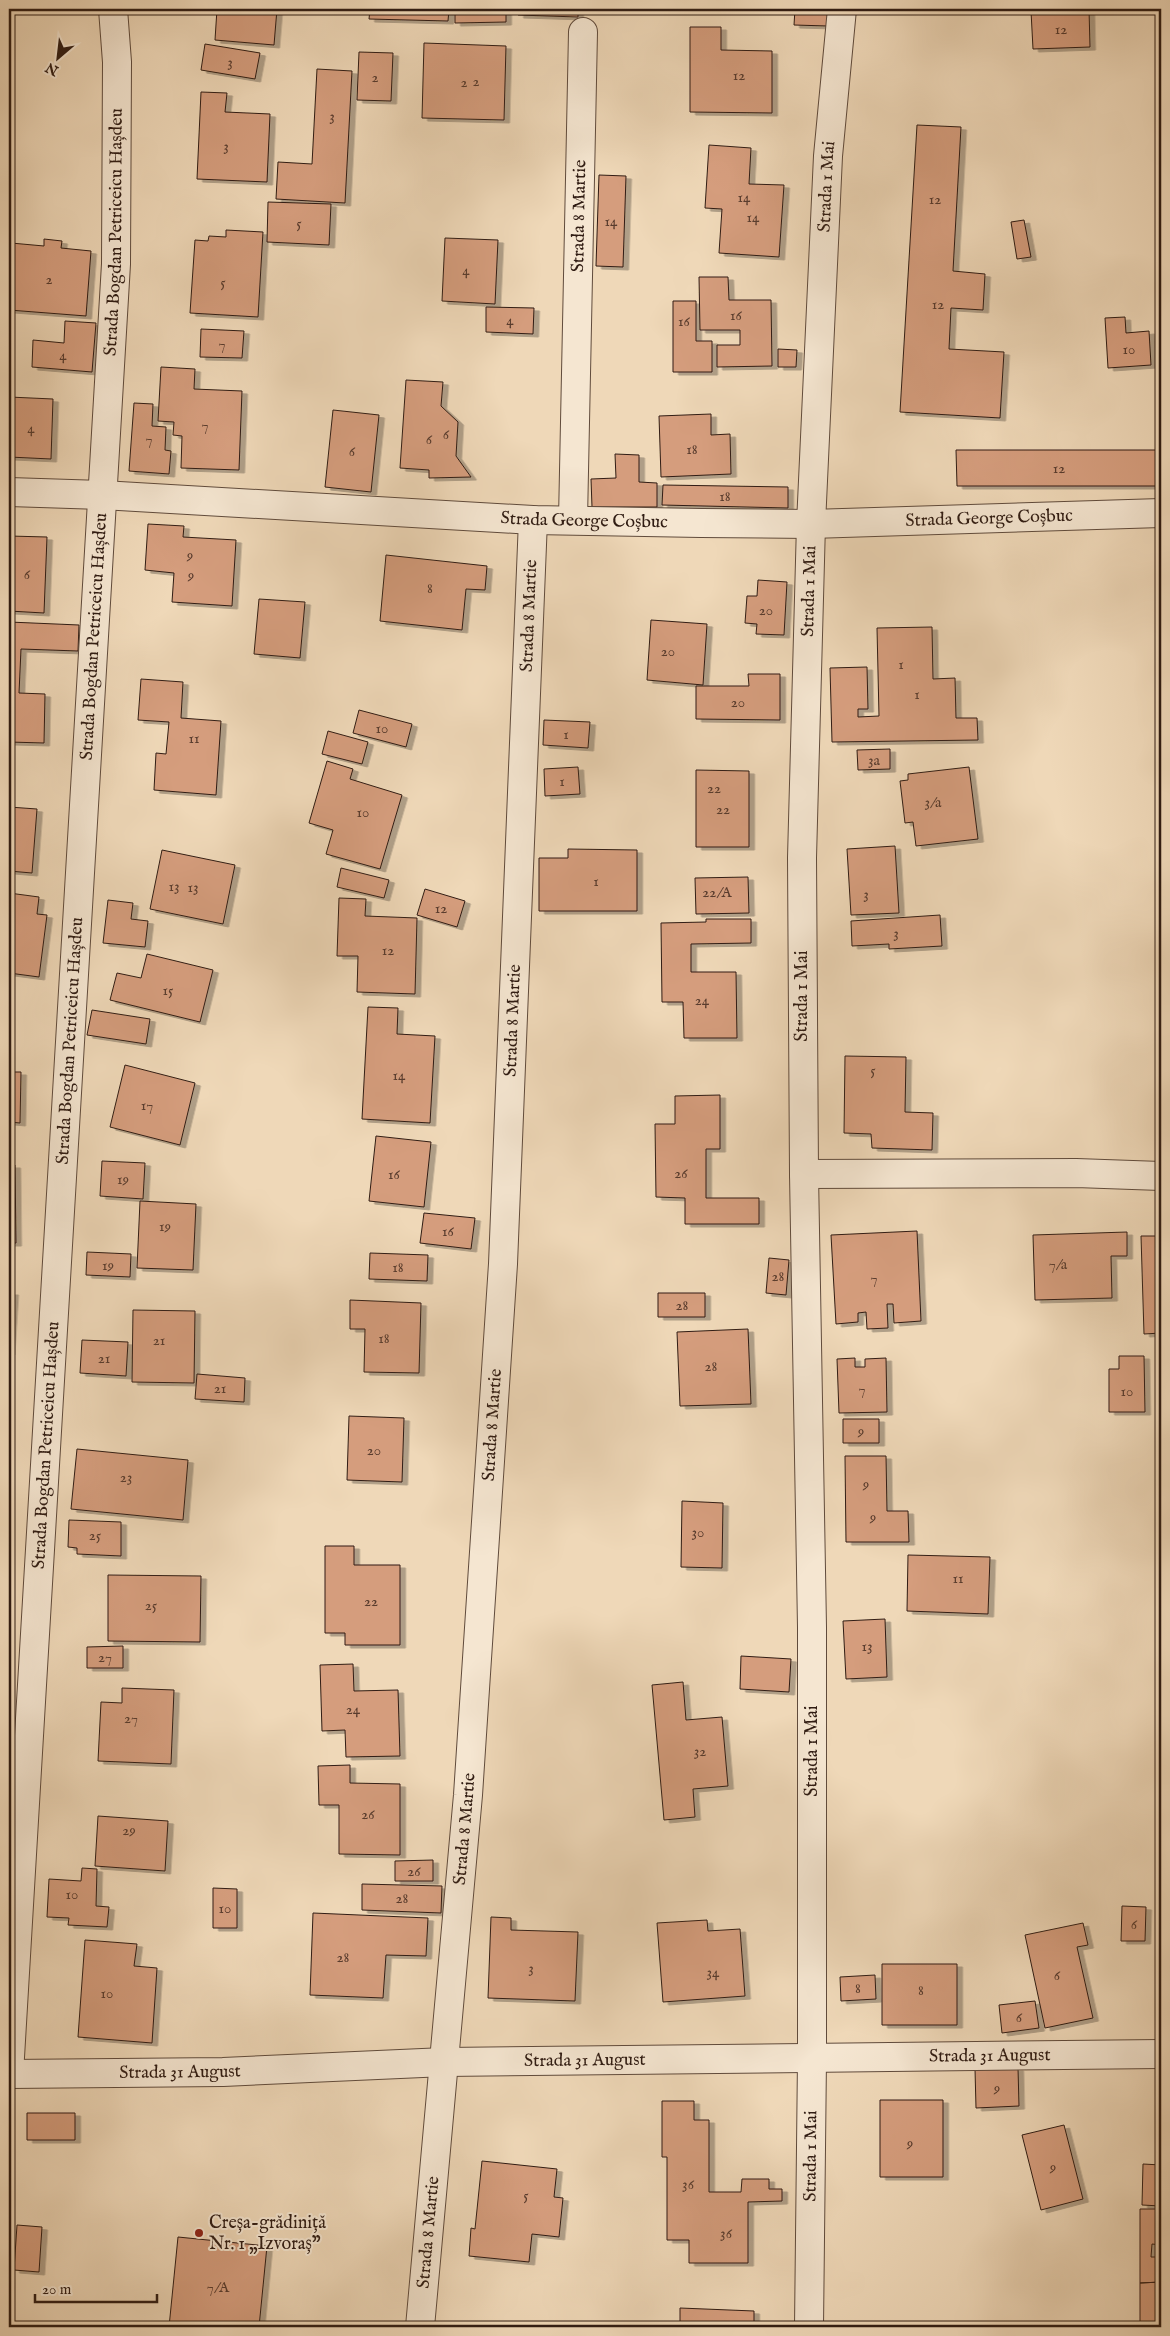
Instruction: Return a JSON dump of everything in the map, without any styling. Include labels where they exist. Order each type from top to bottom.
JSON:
[{"type":"street","name":"Strada Bogdan Petriceicu Hașdeu","points":[[9,2074],[116,264],[117,62],[114,9]]},
{"type":"street","name":"Strada 1 Mai","points":[[809,2327],[812,2058],[812,1626],[804,1174],[802,858],[811,524],[828,156],[842,9]]},
{"type":"street","name":"Strada 8 Martie","points":[[573,520],[583,32]]},
{"type":"street","name":"Strada George Coșbuc","points":[[9,492],[102,495],[533,520],[811,524],[1161,513]]},
{"type":"street","name":"Strada 8 Martie","points":[[420,2327],[469,1785],[503,1264],[533,520]]},
{"type":"street","points":[[804,1174],[1076,1173],[1161,1176]]},
{"type":"street","name":"Strada 31 August","points":[[9,2074],[223,2072],[445,2062],[1161,2054]]},
{"type":"building","points":[[217,9],[277,9],[274,45],[215,40]]},
{"type":"building","points":[[370,9],[449,9],[448,21],[369,19]]},
{"type":"building","points":[[455,9],[506,9],[506,22],[455,23]]},
{"type":"building","points":[[519,9],[578,9],[578,17],[518,15]]},
{"type":"building","points":[[795,9],[828,9],[828,26],[794,25]]},
{"type":"building","points":[[1013,9],[1089,9],[1090,47],[1033,49],[1031,11],[1013,11]]},
{"type":"building","points":[[690,27],[721,27],[721,50],[772,51],[772,113],[690,112]]},
{"type":"building","points":[[424,43],[506,46],[504,120],[422,118]]},
{"type":"building","points":[[205,44],[260,53],[255,79],[201,70]]},
{"type":"building","points":[[359,52],[393,53],[391,101],[357,100]]},
{"type":"building","points":[[317,69],[352,71],[345,203],[276,199],[278,162],[312,164]]},
{"type":"building","points":[[201,92],[227,93],[225,112],[270,114],[267,182],[197,179]]},
{"type":"building","points":[[917,125],[961,127],[953,271],[985,274],[983,310],[951,308],[949,349],[1004,352],[1000,418],[900,412]]},
{"type":"building","points":[[709,145],[751,148],[749,184],[784,185],[779,257],[719,253],[722,209],[705,208]]},
{"type":"building","points":[[599,175],[626,176],[623,267],[596,266]]},
{"type":"building","points":[[268,202],[331,204],[329,245],[267,242]]},
{"type":"building","points":[[1024,220],[1031,257],[1017,259],[1011,222]]},
{"type":"building","points":[[226,230],[263,232],[258,317],[190,313],[195,240],[208,241],[209,236],[226,237]]},
{"type":"building","points":[[445,238],[498,240],[495,304],[442,301]]},
{"type":"building","points":[[44,239],[62,241],[61,248],[91,251],[86,316],[9,310],[11,243],[44,246]]},
{"type":"building","points":[[699,277],[728,277],[729,300],[771,300],[772,366],[717,367],[717,345],[740,345],[740,330],[700,330]]},
{"type":"building","points":[[673,301],[696,301],[696,341],[712,341],[712,372],[673,372]]},
{"type":"building","points":[[486,307],[534,308],[533,334],[486,332]]},
{"type":"building","points":[[1125,317],[1126,333],[1149,331],[1151,365],[1108,368],[1105,318]]},
{"type":"building","points":[[65,321],[96,323],[92,372],[32,367],[33,340],[64,343]]},
{"type":"building","points":[[201,329],[244,331],[242,358],[200,357]]},
{"type":"building","points":[[778,349],[797,350],[796,367],[778,367]]},
{"type":"building","points":[[161,367],[195,369],[194,389],[242,391],[239,470],[181,468],[182,436],[173,435],[174,422],[158,421]]},
{"type":"building","points":[[406,380],[443,382],[441,406],[458,422],[456,456],[471,477],[429,478],[429,470],[400,468]]},
{"type":"building","points":[[9,397],[53,399],[51,459],[9,457]]},
{"type":"building","points":[[134,403],[153,404],[152,426],[166,427],[165,450],[171,451],[169,474],[129,471]]},
{"type":"building","points":[[333,410],[379,415],[371,492],[325,487]]},
{"type":"building","points":[[711,414],[711,435],[730,434],[731,474],[661,477],[659,416]]},
{"type":"building","points":[[956,450],[1161,450],[1161,486],[957,486]]},
{"type":"building","points":[[615,454],[639,455],[639,482],[657,483],[657,507],[592,507],[591,479],[616,478]]},
{"type":"building","points":[[663,485],[788,487],[788,508],[662,505]]},
{"type":"building","points":[[148,524],[184,526],[183,537],[236,540],[232,606],[172,602],[174,573],[145,570]]},
{"type":"building","points":[[9,536],[47,537],[44,613],[9,611]]},
{"type":"building","points":[[386,555],[487,566],[485,590],[466,589],[462,630],[380,621]]},
{"type":"building","points":[[758,580],[787,582],[784,635],[756,634],[757,624],[745,623],[747,596],[757,596]]},
{"type":"building","points":[[259,599],[305,602],[300,658],[254,654]]},
{"type":"building","points":[[651,620],[707,624],[703,685],[647,680]]},
{"type":"building","points":[[9,622],[79,625],[78,651],[21,649],[19,693],[45,694],[44,743],[9,742]]},
{"type":"building","points":[[932,627],[933,679],[955,678],[956,718],[977,718],[978,740],[832,742],[830,668],[867,667],[868,709],[858,709],[858,717],[879,716],[877,628]]},
{"type":"building","points":[[748,674],[780,674],[780,720],[696,719],[696,686],[749,686]]},
{"type":"building","points":[[141,679],[183,682],[181,718],[221,721],[216,795],[154,790],[156,753],[166,754],[169,722],[138,720]]},
{"type":"building","points":[[359,710],[412,724],[406,747],[353,733]]},
{"type":"building","points":[[544,720],[590,722],[588,748],[543,745]]},
{"type":"building","points":[[328,731],[368,742],[362,764],[322,754]]},
{"type":"building","points":[[890,749],[890,769],[858,770],[857,750]]},
{"type":"building","points":[[327,761],[353,769],[350,779],[402,795],[380,869],[326,854],[333,830],[309,823]]},
{"type":"building","points":[[578,767],[580,794],[545,796],[544,769]]},
{"type":"building","points":[[969,767],[978,839],[916,846],[913,822],[905,823],[900,781],[908,780],[908,774]]},
{"type":"building","points":[[696,770],[749,771],[749,847],[696,847]]},
{"type":"building","points":[[9,807],[37,809],[32,873],[9,871]]},
{"type":"building","points":[[895,846],[899,913],[851,915],[847,849]]},
{"type":"building","points":[[568,849],[637,850],[637,911],[539,911],[539,858],[568,858]]},
{"type":"building","points":[[162,850],[235,865],[223,924],[150,909]]},
{"type":"building","points":[[341,868],[389,880],[384,898],[337,887]]},
{"type":"building","points":[[748,877],[749,913],[696,914],[695,878]]},
{"type":"building","points":[[425,889],[465,901],[457,927],[417,915]]},
{"type":"building","points":[[9,893],[39,897],[37,914],[47,915],[39,977],[9,973]]},
{"type":"building","points":[[339,898],[366,899],[365,916],[417,918],[415,994],[357,992],[358,956],[337,956]]},
{"type":"building","points":[[108,900],[133,903],[131,919],[148,921],[145,947],[103,943]]},
{"type":"building","points":[[940,915],[942,946],[889,949],[889,944],[852,946],[851,921]]},
{"type":"building","points":[[706,919],[751,919],[751,943],[691,944],[691,972],[736,972],[737,1038],[684,1038],[683,1002],[662,1002],[661,923],[706,922]]},
{"type":"building","points":[[147,954],[213,970],[200,1022],[110,1000],[117,973],[141,978]]},
{"type":"building","points":[[368,1007],[398,1008],[397,1034],[435,1036],[430,1123],[362,1119]]},
{"type":"building","points":[[92,1010],[150,1019],[146,1044],[87,1035]]},
{"type":"building","points":[[845,1056],[906,1057],[905,1112],[933,1113],[932,1150],[872,1148],[871,1134],[844,1133]]},
{"type":"building","points":[[125,1065],[195,1083],[180,1145],[110,1127]]},
{"type":"building","points":[[9,1072],[21,1072],[20,1123],[9,1122]]},
{"type":"building","points":[[720,1095],[720,1149],[706,1149],[706,1198],[759,1198],[759,1224],[685,1224],[685,1198],[656,1197],[655,1124],[675,1124],[675,1096]]},
{"type":"building","points":[[376,1136],[431,1142],[424,1207],[369,1201]]},
{"type":"building","points":[[102,1161],[145,1163],[143,1199],[100,1196]]},
{"type":"building","points":[[9,1165],[15,1165],[16,1243],[9,1243]]},
{"type":"building","points":[[140,1201],[196,1204],[193,1270],[137,1268]]},
{"type":"building","points":[[424,1213],[475,1218],[471,1249],[420,1243]]},
{"type":"building","points":[[917,1231],[921,1321],[894,1323],[893,1304],[887,1304],[888,1328],[867,1329],[866,1312],[858,1313],[858,1322],[836,1324],[831,1235]]},
{"type":"building","points":[[1127,1232],[1127,1256],[1111,1256],[1112,1298],[1035,1300],[1033,1235]]},
{"type":"building","points":[[1141,1236],[1161,1236],[1161,1333],[1144,1334]]},
{"type":"building","points":[[87,1252],[131,1254],[130,1277],[86,1275]]},
{"type":"building","points":[[370,1253],[428,1255],[427,1281],[369,1279]]},
{"type":"building","points":[[769,1258],[789,1260],[786,1295],[766,1293]]},
{"type":"building","points":[[9,1292],[13,1292],[9,1352]]},
{"type":"building","points":[[658,1293],[705,1293],[705,1317],[658,1317]]},
{"type":"building","points":[[350,1300],[421,1303],[419,1373],[364,1372],[365,1329],[350,1329]]},
{"type":"building","points":[[133,1310],[195,1311],[194,1383],[132,1382]]},
{"type":"building","points":[[748,1329],[751,1404],[680,1406],[677,1332]]},
{"type":"building","points":[[82,1340],[128,1342],[126,1376],[80,1373]]},
{"type":"building","points":[[1119,1356],[1144,1356],[1145,1412],[1109,1412],[1109,1369],[1119,1369]]},
{"type":"building","points":[[855,1358],[855,1367],[865,1367],[865,1359],[886,1358],[887,1412],[839,1413],[837,1359]]},
{"type":"building","points":[[197,1374],[245,1378],[244,1402],[195,1399]]},
{"type":"building","points":[[349,1416],[404,1418],[402,1482],[347,1480]]},
{"type":"building","points":[[843,1419],[879,1419],[879,1443],[843,1443]]},
{"type":"building","points":[[77,1449],[188,1460],[183,1520],[71,1509]]},
{"type":"building","points":[[845,1456],[886,1456],[887,1511],[908,1511],[909,1542],[846,1542]]},
{"type":"building","points":[[682,1501],[723,1503],[722,1568],[681,1567]]},
{"type":"building","points":[[69,1520],[121,1522],[121,1556],[77,1554],[77,1548],[68,1547]]},
{"type":"building","points":[[325,1546],[354,1546],[354,1565],[400,1565],[400,1645],[345,1645],[345,1633],[325,1633]]},
{"type":"building","points":[[908,1555],[990,1557],[988,1614],[907,1611]]},
{"type":"building","points":[[108,1575],[201,1576],[200,1642],[108,1641]]},
{"type":"building","points":[[885,1619],[887,1677],[846,1679],[843,1621]]},
{"type":"building","points":[[123,1646],[123,1668],[87,1668],[87,1647]]},
{"type":"building","points":[[741,1656],[791,1659],[789,1692],[740,1689]]},
{"type":"building","points":[[353,1664],[354,1691],[398,1690],[400,1756],[346,1757],[345,1730],[322,1731],[320,1665]]},
{"type":"building","points":[[683,1682],[686,1720],[722,1717],[728,1786],[693,1789],[695,1817],[664,1820],[652,1685]]},
{"type":"building","points":[[122,1688],[174,1690],[171,1764],[98,1761],[101,1702],[122,1703]]},
{"type":"building","points":[[350,1765],[350,1783],[400,1784],[400,1855],[339,1854],[339,1805],[319,1805],[318,1766]]},
{"type":"building","points":[[98,1816],[168,1821],[165,1871],[95,1866]]},
{"type":"building","points":[[433,1860],[433,1881],[395,1881],[395,1861]]},
{"type":"building","points":[[82,1868],[97,1869],[96,1906],[109,1907],[107,1927],[68,1925],[69,1918],[47,1917],[49,1879],[81,1881]]},
{"type":"building","points":[[362,1884],[442,1886],[441,1913],[362,1910]]},
{"type":"building","points":[[213,1888],[237,1889],[237,1928],[213,1928]]},
{"type":"building","points":[[1122,1906],[1146,1907],[1145,1941],[1121,1941]]},
{"type":"building","points":[[313,1913],[428,1918],[426,1956],[386,1955],[383,1998],[310,1995]]},
{"type":"building","points":[[491,1917],[511,1918],[511,1930],[578,1932],[575,2001],[488,1998]]},
{"type":"building","points":[[707,1920],[708,1931],[740,1929],[745,1996],[663,2002],[657,1923]]},
{"type":"building","points":[[1083,1923],[1088,1945],[1077,1947],[1093,2018],[1045,2028],[1025,1935]]},
{"type":"building","points":[[85,1940],[137,1944],[134,1966],[157,1968],[152,2043],[78,2037]]},
{"type":"building","points":[[1157,1956],[1161,1956],[1161,2020],[1158,2020]]},
{"type":"building","points":[[882,1964],[957,1964],[957,2025],[882,2025]]},
{"type":"building","points":[[875,1975],[876,1999],[841,2001],[840,1977]]},
{"type":"building","points":[[1035,2001],[1039,2028],[1002,2033],[999,2005]]},
{"type":"building","points":[[1018,2068],[1019,2106],[976,2108],[975,2069]]},
{"type":"building","points":[[880,2100],[943,2100],[943,2177],[880,2177]]},
{"type":"building","points":[[662,2101],[694,2101],[694,2120],[709,2120],[709,2192],[741,2192],[742,2179],[769,2179],[769,2189],[782,2189],[782,2201],[748,2202],[748,2263],[689,2263],[689,2240],[667,2240],[667,2157],[662,2157]]},
{"type":"building","points":[[27,2113],[75,2113],[75,2140],[27,2140]]},
{"type":"building","points":[[1064,2125],[1083,2199],[1041,2210],[1022,2135]]},
{"type":"building","points":[[482,2161],[557,2169],[554,2197],[563,2198],[559,2237],[532,2234],[529,2262],[469,2256],[471,2228],[475,2229]]},
{"type":"building","points":[[1143,2164],[1161,2165],[1161,2206],[1142,2205]]},
{"type":"building","points":[[1140,2209],[1161,2209],[1161,2245],[1152,2244],[1151,2257],[1161,2257],[1161,2282],[1140,2283]]},
{"type":"building","points":[[17,2225],[42,2227],[39,2272],[14,2270]]},
{"type":"building","points":[[178,2237],[267,2246],[259,2327],[169,2327]]},
{"type":"building","points":[[1161,2282],[1161,2327],[1140,2327],[1140,2283]]},
{"type":"building","points":[[680,2308],[754,2311],[754,2327],[680,2327]]},
{"type":"place","name":"Creșa-grădiniță Nr. 1 „Izvoraș”","points":[[199,2233]]}]
